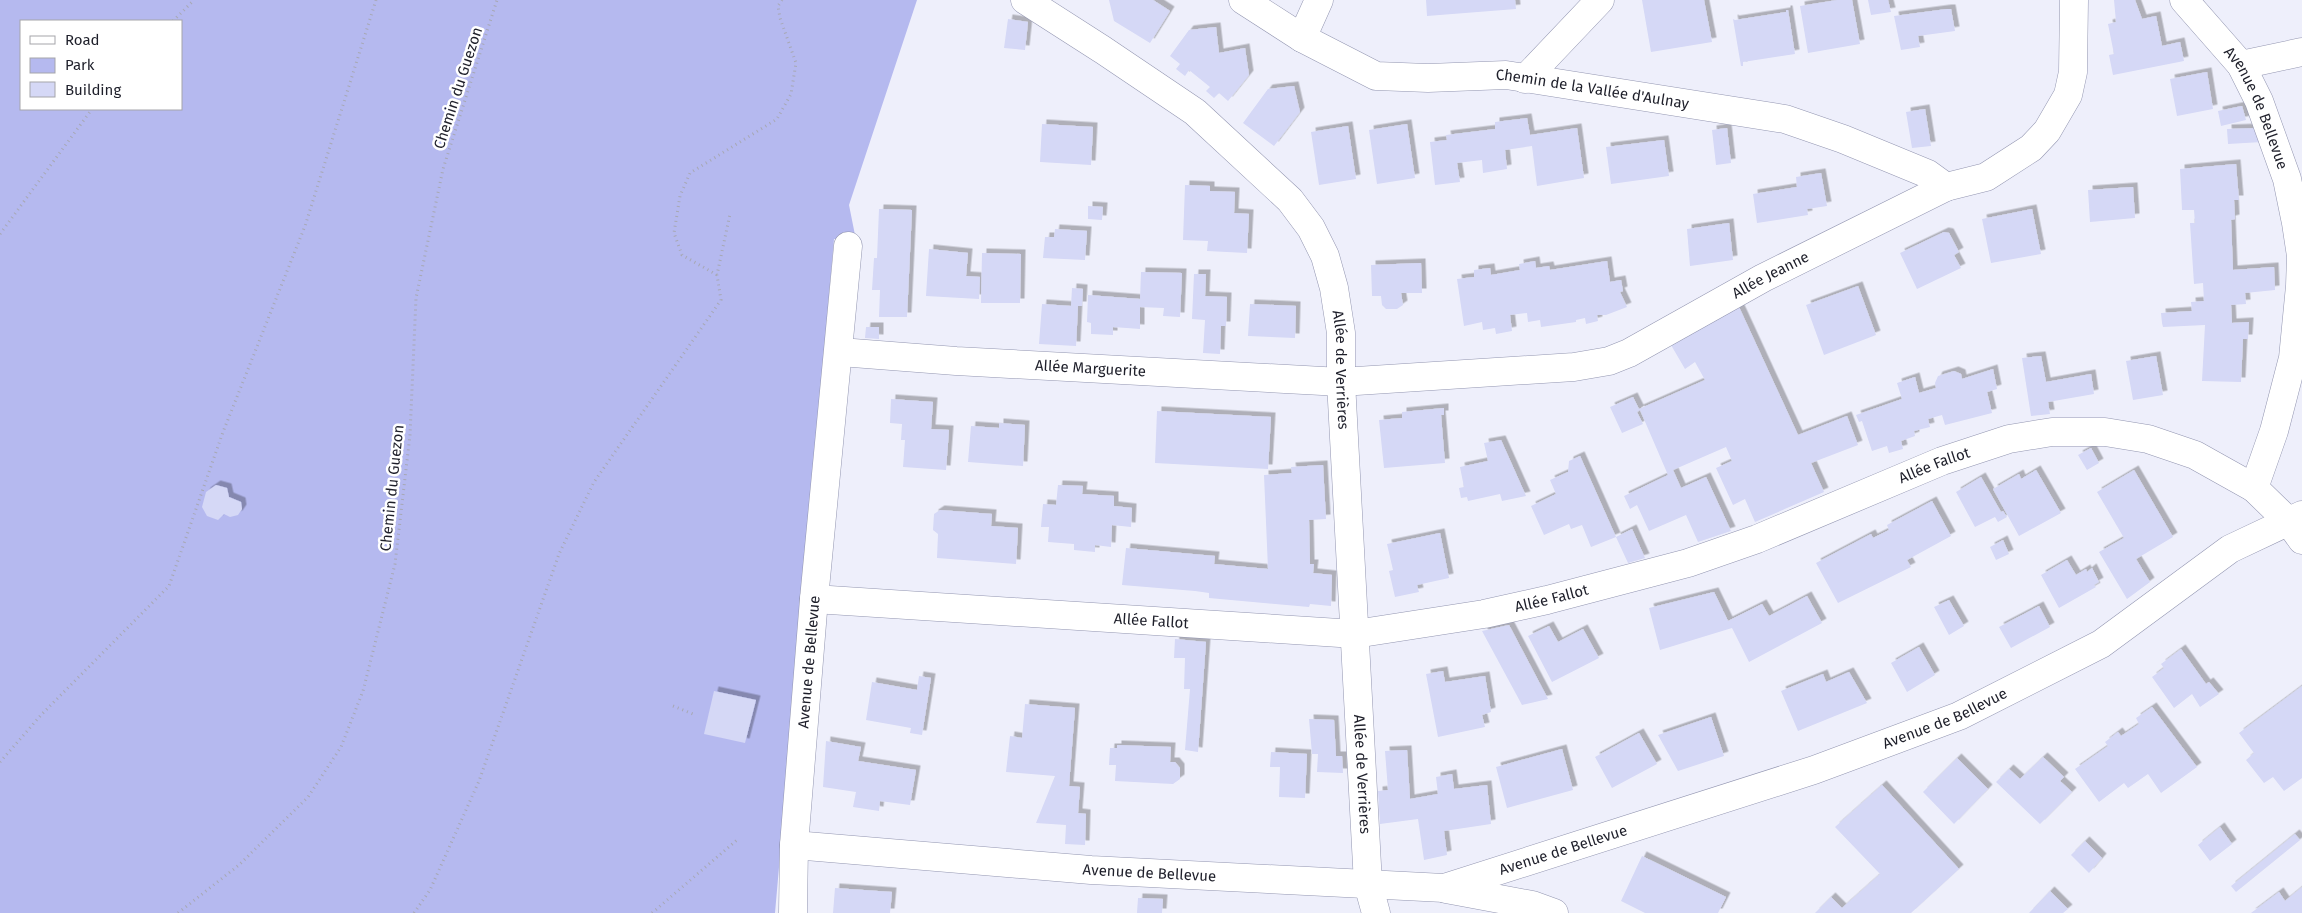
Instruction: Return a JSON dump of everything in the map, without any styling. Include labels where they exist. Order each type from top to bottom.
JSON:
[{"type":"street","name":"Allée de Verrières","points":[[1024,0],[1195,112],[1290,200],[1311,228],[1324,256],[1334,288],[1341,333],[1341,382],[1368,884],[1376,913]]},
{"type":"street","name":"Chemin de la Vallée d'Aulnay","points":[[1243,0],[1302,38],[1376,76],[1428,78],[1506,75],[1785,119],[1843,139],[1919,170],[1946,187]]},
{"type":"street","points":[[1302,38],[1319,0]]},
{"type":"street","points":[[1525,79],[1600,0]]},
{"type":"street","name":"Allée Jeanne","points":[[1341,382],[1574,366],[1609,361],[1630,354],[1763,278],[1946,187],[1986,177],[2031,148],[2047,131],[2068,95],[2073,72],[2074,0]]},
{"type":"street","name":"Avenue de Bellevue","points":[[2184,0],[2241,65],[2260,101],[2287,180],[2301,256],[2299,316],[2293,358],[2277,422],[2254,488],[2298,525]]},
{"type":"street","points":[[2241,65],[2302,52]]},
{"type":"street","name":"Avenue de Bellevue","points":[[848,246],[840,352],[814,599],[794,845],[1091,870],[1444,888],[1805,774],[1959,716],[2101,644],[2230,549],[2298,525]]},
{"type":"street","name":"Allée Marguerite","points":[[840,352],[956,361],[1341,382]]},
{"type":"street","name":"Allée Fallot","points":[[814,599],[1355,634],[1511,608],[1688,563],[1765,536],[1942,461],[2009,439],[2052,432],[2105,432],[2148,439],[2195,455],[2254,488]]},
{"type":"street","points":[[793,913],[794,845]]},
{"type":"street","points":[[1444,888],[1532,905],[1554,913]]},
{"type":"path","points":[[174,20],[194,0]]},
{"type":"path","points":[[0,762],[42,714],[169,586],[223,432],[305,226],[376,0]]},
{"type":"path","name":"Chemin du Guezon","points":[[178,913],[239,865],[308,797],[341,747],[363,690],[395,564],[410,435],[416,298],[443,169],[497,0]]},
{"type":"path","points":[[717,275],[682,255],[674,233],[680,196],[690,173],[777,119],[791,94],[796,63],[780,18],[778,6],[782,0]]},
{"type":"path","points":[[0,234],[91,110]]},
{"type":"path","points":[[414,913],[430,890],[479,781],[559,554],[594,482],[720,300],[717,275],[730,214]]},
{"type":"path","points":[[673,706],[693,714]]},
{"type":"path","points":[[652,913],[737,840]]},
{"type":"green space","points":[[0,0],[917,0],[849,205],[856,240],[834,239],[775,913],[0,913]]},
{"type":"building","points":[[1109,0],[1153,0],[1170,11],[1150,43],[1114,21]]},
{"type":"building","points":[[1426,0],[1515,0],[1516,9],[1427,16]]},
{"type":"building","points":[[1642,0],[1704,0],[1712,42],[1651,52]]},
{"type":"building","points":[[1837,0],[1852,0],[1860,44],[1808,53],[1800,6]]},
{"type":"building","points":[[1868,0],[1888,0],[1891,12],[1871,15]]},
{"type":"building","points":[[2114,0],[2135,0],[2142,19],[2156,16],[2162,46],[2180,42],[2184,61],[2113,75],[2109,55],[2114,54],[2108,24],[2116,22]]},
{"type":"building","points":[[1951,9],[1955,31],[1918,36],[1920,47],[1901,50],[1894,16]]},
{"type":"building","points":[[1788,10],[1795,54],[1743,62],[1743,66],[1741,66],[1733,19],[1786,12]]},
{"type":"building","points":[[1008,19],[1028,22],[1025,50],[1004,48]]},
{"type":"building","points":[[1216,27],[1219,53],[1245,48],[1249,75],[1228,101],[1219,93],[1214,98],[1206,91],[1210,87],[1189,70],[1185,76],[1176,69],[1180,64],[1170,56],[1189,30]]},
{"type":"building","points":[[2207,72],[2213,109],[2177,116],[2170,79]]},
{"type":"building","points":[[1294,86],[1300,112],[1274,146],[1243,123],[1268,89]]},
{"type":"building","points":[[2242,106],[2246,120],[2221,126],[2218,111]]},
{"type":"building","points":[[1925,109],[1931,146],[1912,148],[1906,112]]},
{"type":"building","points":[[1527,118],[1530,135],[1577,128],[1584,178],[1537,186],[1532,146],[1505,150],[1507,169],[1483,173],[1482,160],[1457,163],[1460,182],[1435,185],[1430,142],[1447,140],[1446,135],[1495,129],[1495,122]]},
{"type":"building","points":[[1042,124],[1093,127],[1091,165],[1040,162]]},
{"type":"building","points":[[1407,124],[1415,178],[1377,184],[1369,130]]},
{"type":"building","points":[[1348,126],[1356,179],[1319,185],[1311,132]]},
{"type":"building","points":[[1727,128],[1731,163],[1716,165],[1712,130]]},
{"type":"building","points":[[2258,128],[2262,142],[2228,144],[2227,129]]},
{"type":"building","points":[[1664,140],[1669,176],[1611,184],[1606,147]]},
{"type":"building","points":[[2236,164],[2239,200],[2234,200],[2235,219],[2231,220],[2233,270],[2274,267],[2275,290],[2245,293],[2246,304],[2231,305],[2232,323],[2249,322],[2248,339],[2243,339],[2241,382],[2202,381],[2205,325],[2163,327],[2162,323],[2161,313],[2192,311],[2191,302],[2204,301],[2203,283],[2194,284],[2190,223],[2195,223],[2194,210],[2182,210],[2180,169]]},
{"type":"building","points":[[1821,173],[1827,206],[1807,209],[1808,215],[1757,223],[1753,194],[1797,187],[1796,177]]},
{"type":"building","points":[[1185,185],[1210,186],[1210,191],[1235,192],[1234,213],[1249,214],[1247,253],[1207,251],[1208,241],[1183,240]]},
{"type":"building","points":[[2133,187],[2135,218],[2090,222],[2088,190]]},
{"type":"building","points":[[1088,206],[1103,207],[1102,220],[1088,219]]},
{"type":"building","points":[[879,209],[912,210],[907,317],[879,317],[880,290],[872,290],[874,258],[877,258]]},
{"type":"building","points":[[2032,209],[2041,254],[1991,263],[1982,219]]},
{"type":"building","points":[[1729,223],[1733,260],[1690,266],[1687,229]]},
{"type":"building","points":[[1055,229],[1087,231],[1085,260],[1043,258],[1045,237],[1054,237]]},
{"type":"building","points":[[1944,232],[1949,233],[1959,252],[1954,255],[1961,268],[1917,289],[1900,253]]},
{"type":"building","points":[[929,249],[968,253],[966,276],[980,277],[979,299],[926,296]]},
{"type":"building","points":[[982,253],[1021,254],[1020,303],[981,303]]},
{"type":"building","points":[[1535,261],[1536,268],[1549,266],[1550,270],[1607,261],[1610,282],[1621,280],[1623,291],[1620,292],[1627,307],[1606,315],[1597,315],[1598,321],[1586,324],[1585,318],[1576,320],[1576,322],[1541,327],[1540,320],[1528,322],[1527,313],[1510,315],[1512,331],[1496,334],[1495,328],[1483,330],[1482,322],[1464,326],[1457,279],[1474,277],[1474,270],[1490,268],[1491,275],[1520,270],[1519,264]]},
{"type":"building","points":[[1421,263],[1422,293],[1401,293],[1403,305],[1397,309],[1386,309],[1382,305],[1381,296],[1372,296],[1371,265]]},
{"type":"building","points":[[1141,272],[1182,273],[1180,317],[1163,316],[1164,308],[1140,307],[1140,329],[1113,327],[1113,335],[1091,334],[1091,323],[1087,322],[1088,295],[1140,299]]},
{"type":"building","points":[[1194,274],[1206,274],[1205,296],[1227,297],[1226,326],[1221,326],[1220,354],[1203,353],[1205,320],[1192,319]]},
{"type":"building","points":[[1858,286],[1876,335],[1824,355],[1806,305]]},
{"type":"building","points":[[1072,288],[1083,289],[1082,306],[1078,306],[1076,346],[1039,344],[1042,304],[1071,306]]},
{"type":"building","points":[[1250,304],[1296,306],[1295,338],[1248,336]]},
{"type":"building","points":[[1739,307],[1798,435],[1847,416],[1858,445],[1811,463],[1824,492],[1755,522],[1745,499],[1733,505],[1716,468],[1732,461],[1726,447],[1673,470],[1681,488],[1706,477],[1731,531],[1698,542],[1686,515],[1649,531],[1637,505],[1630,509],[1624,496],[1668,475],[1640,410],[1637,412],[1643,424],[1622,433],[1610,407],[1633,397],[1639,409],[1705,380],[1695,362],[1685,369],[1671,345]]},
{"type":"building","points":[[866,327],[879,327],[879,339],[865,338]]},
{"type":"building","points":[[2041,356],[2046,382],[2091,374],[2094,394],[2048,402],[2050,414],[2031,416],[2022,358]]},
{"type":"building","points":[[2156,356],[2163,395],[2133,400],[2126,361]]},
{"type":"building","points":[[1993,369],[1997,389],[1987,392],[1992,413],[1945,425],[1942,415],[1928,419],[1930,427],[1914,431],[1915,436],[1901,441],[1903,449],[1889,453],[1887,446],[1872,451],[1862,421],[1859,422],[1856,415],[1902,399],[1897,383],[1915,377],[1919,393],[1936,388],[1935,383],[1938,376],[1954,371],[1961,374],[1962,379]]},
{"type":"building","points":[[891,399],[933,402],[931,429],[949,430],[946,470],[903,467],[905,440],[901,440],[902,424],[890,423]]},
{"type":"building","points":[[1444,408],[1444,415],[1441,415],[1445,463],[1384,468],[1379,420],[1402,418],[1402,412]]},
{"type":"building","points":[[1157,411],[1271,417],[1268,469],[1155,463]]},
{"type":"building","points":[[999,423],[1025,425],[1023,466],[968,462],[971,426],[999,428]]},
{"type":"building","points":[[1501,440],[1526,496],[1502,501],[1500,494],[1468,501],[1467,497],[1461,498],[1459,488],[1464,487],[1460,467],[1488,461],[1484,443]]},
{"type":"building","points":[[2091,448],[2099,463],[2087,470],[2078,455]]},
{"type":"building","points":[[1580,456],[1616,537],[1591,547],[1582,525],[1571,529],[1569,524],[1544,535],[1531,506],[1556,494],[1550,480],[1568,472],[1569,461]]},
{"type":"building","points":[[1323,465],[1326,519],[1309,520],[1310,564],[1314,564],[1313,573],[1332,575],[1331,606],[1310,604],[1309,607],[1209,598],[1209,593],[1122,585],[1126,548],[1215,556],[1214,564],[1268,569],[1264,475],[1292,473],[1291,467]]},
{"type":"building","points":[[2036,470],[2061,513],[2019,536],[1993,489],[2019,474],[2021,479]]},
{"type":"building","points":[[2134,470],[2173,537],[2136,559],[2150,582],[2127,599],[2099,552],[2124,538],[2097,492]]},
{"type":"building","points":[[1981,477],[2001,512],[2003,511],[2007,517],[1998,522],[1995,517],[1975,527],[1956,492]]},
{"type":"building","points":[[216,485],[227,488],[229,497],[241,502],[242,509],[238,515],[230,517],[224,514],[218,520],[207,516],[202,507],[206,492]]},
{"type":"building","points":[[1058,485],[1083,486],[1082,494],[1114,496],[1114,506],[1132,508],[1131,527],[1112,525],[1111,547],[1095,545],[1095,552],[1074,550],[1074,544],[1048,542],[1049,527],[1041,527],[1043,504],[1056,505]]},
{"type":"building","points":[[1932,501],[1951,536],[1907,560],[1911,567],[1838,603],[1816,563],[1871,534],[1873,538],[1889,530],[1887,525]]},
{"type":"building","points":[[940,510],[992,514],[991,526],[1018,528],[1016,564],[937,558],[938,534],[933,530],[934,514]]},
{"type":"building","points":[[1632,529],[1645,558],[1628,563],[1616,537]]},
{"type":"building","points":[[1440,533],[1449,578],[1417,585],[1419,592],[1395,597],[1389,571],[1393,570],[1387,544]]},
{"type":"building","points":[[2003,540],[2009,554],[1996,560],[1990,547]]},
{"type":"building","points":[[2067,560],[2076,575],[2086,569],[2087,572],[2092,568],[2099,582],[2094,585],[2096,587],[2059,608],[2041,575]]},
{"type":"building","points":[[1714,592],[1728,621],[1762,604],[1769,616],[1807,596],[1822,623],[1749,662],[1732,628],[1660,650],[1649,608]]},
{"type":"building","points":[[1949,600],[1964,626],[1949,635],[1934,607]]},
{"type":"building","points":[[2039,606],[2050,627],[2011,648],[1999,627]]},
{"type":"building","points":[[1509,625],[1548,699],[1522,705],[1482,631]]},
{"type":"building","points":[[1549,626],[1558,642],[1583,629],[1599,658],[1552,682],[1528,636]]},
{"type":"building","points":[[1175,639],[1206,642],[1198,752],[1185,750],[1190,689],[1184,689],[1185,658],[1174,658]]},
{"type":"building","points":[[1919,647],[1935,675],[1907,692],[1891,663]]},
{"type":"building","points":[[2181,649],[2206,684],[2209,682],[2219,694],[2200,707],[2192,694],[2174,708],[2152,677],[2164,668],[2161,664]]},
{"type":"building","points":[[1443,671],[1445,682],[1485,676],[1491,712],[1482,715],[1485,727],[1438,737],[1426,674]]},
{"type":"building","points":[[1849,672],[1867,703],[1798,731],[1781,691],[1823,674],[1826,682]]},
{"type":"building","points":[[919,676],[931,678],[922,735],[910,733],[911,728],[866,720],[872,682],[917,690]]},
{"type":"building","points":[[2302,686],[2302,778],[2284,791],[2273,777],[2264,783],[2246,760],[2254,753],[2239,733]]},
{"type":"building","points":[[714,691],[756,700],[745,743],[704,734]]},
{"type":"building","points":[[1025,704],[1075,708],[1069,786],[1080,787],[1078,813],[1086,814],[1085,845],[1065,844],[1066,825],[1036,823],[1055,776],[1006,772],[1010,736],[1022,738]]},
{"type":"building","points":[[2152,707],[2197,767],[2161,793],[2148,774],[2128,788],[2124,783],[2099,802],[2075,769],[2108,746],[2105,742],[2118,732],[2121,736],[2139,724],[2136,718]]},
{"type":"building","points":[[1711,717],[1724,756],[1678,771],[1658,735]]},
{"type":"building","points":[[1309,719],[1334,720],[1336,756],[1342,756],[1343,773],[1317,772],[1318,754],[1312,754]]},
{"type":"building","points":[[1639,733],[1657,764],[1612,788],[1595,757]]},
{"type":"building","points":[[826,741],[861,747],[858,761],[916,770],[910,805],[880,801],[879,811],[853,807],[856,792],[823,787]]},
{"type":"building","points":[[1117,745],[1171,747],[1170,762],[1175,762],[1180,768],[1180,779],[1173,784],[1115,781],[1116,765],[1109,765],[1110,748],[1117,748]]},
{"type":"building","points":[[1562,749],[1573,790],[1507,808],[1496,767]]},
{"type":"building","points":[[1407,750],[1410,799],[1438,794],[1436,777],[1452,774],[1454,789],[1487,785],[1491,824],[1444,831],[1447,855],[1424,860],[1418,819],[1380,824],[1378,791],[1388,790],[1385,751]]},
{"type":"building","points":[[1271,752],[1307,754],[1305,798],[1279,797],[1280,767],[1270,767]]},
{"type":"building","points":[[2043,757],[2064,777],[2060,781],[2072,792],[2040,824],[1996,782],[2009,769],[2020,779]]},
{"type":"building","points":[[1957,758],[1988,789],[1954,824],[1923,792]]},
{"type":"building","points":[[1882,785],[1959,869],[1911,913],[1815,913],[1831,897],[1842,908],[1880,874],[1835,827]]},
{"type":"building","points":[[2220,827],[2232,844],[2210,861],[2198,845]]},
{"type":"building","points":[[2295,834],[2300,840],[2236,892],[2231,886]]},
{"type":"building","points":[[2085,841],[2102,858],[2089,873],[2071,855]]},
{"type":"building","points":[[1642,856],[1726,897],[1718,913],[1645,913],[1621,901]]},
{"type":"building","points":[[2302,887],[2302,913],[2251,913],[2279,892],[2285,901]]},
{"type":"building","points":[[835,888],[892,892],[890,913],[833,913]]},
{"type":"building","points":[[2050,891],[2068,909],[2063,913],[2029,913]]},
{"type":"building","points":[[1138,898],[1163,899],[1162,913],[1137,913]]}]
